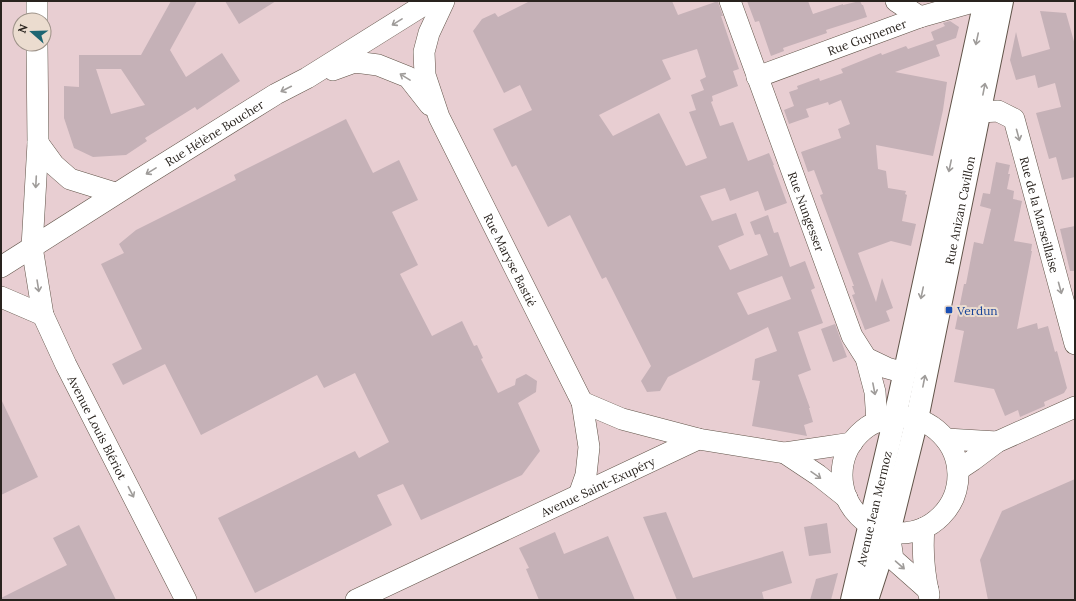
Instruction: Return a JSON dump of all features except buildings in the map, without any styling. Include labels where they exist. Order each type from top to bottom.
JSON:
[{"type":"main road","name":"Rue Anizan Cavillon","points":[[886,419],[905,373],[986,1]]},
{"type":"main road","name":"Rue Anizan Cavillon","points":[[917,419],[1002,1]]},
{"type":"main road","name":"Avenue Jean Mermoz","points":[[867,600],[879,528],[886,419]]},
{"type":"main road","name":"Avenue Jean Mermoz","points":[[852,600],[917,419]]},
{"type":"street","points":[[37,1],[37,12]]},
{"type":"street","name":"Rue Hélène Boucher","points":[[1,267],[116,193],[276,94],[307,78],[430,1]]},
{"type":"street","name":"Rue Maryse Bastié","points":[[444,1],[429,33],[424,52],[425,75],[439,117],[582,402],[590,447],[586,475],[579,495]]},
{"type":"street","name":"Rue Nungesser","points":[[730,1],[852,336],[866,358],[875,392],[886,419]]},
{"type":"street","points":[[896,1],[920,17]]},
{"type":"street","name":"Rue Guynemer","points":[[757,77],[920,17],[977,1]]},
{"type":"street","name":"Avenue Louis Blériot","points":[[37,52],[38,143],[32,247],[43,315],[66,365],[186,600]]},
{"type":"street","name":"Rue Maryse Bastié","points":[[307,78],[355,62],[378,64],[408,77],[439,117]]},
{"type":"street","name":"Rue de la Marseillaise","points":[[980,112],[998,111],[1014,119],[1075,344]]},
{"type":"street","points":[[38,143],[54,165],[70,179],[116,193]]},
{"type":"street","points":[[1,297],[43,315]]},
{"type":"street","points":[[866,358],[887,368],[905,373]]},
{"type":"street","points":[[582,402],[622,419],[698,439],[785,453],[852,443]]},
{"type":"street","points":[[958,470],[997,442],[1075,407]]},
{"type":"street","points":[[906,417],[917,419],[933,426],[946,439],[954,454],[958,470],[957,488],[950,505],[938,519],[924,528],[906,533],[879,528],[856,513],[847,498],[842,480],[844,460],[852,443],[863,430],[886,419],[906,417]]},
{"type":"street","name":"Avenue Saint-Exupéry","points":[[356,600],[698,439]]},
{"type":"street","points":[[946,439],[997,442]]},
{"type":"street","points":[[785,453],[818,475],[847,498]]},
{"type":"street","points":[[879,528],[893,559],[929,595]]},
{"type":"street","points":[[924,528],[922,545],[929,595]]},
{"type":"shaded area","points":[[1,1],[1075,1],[1075,600],[1,600]]},
{"type":"place","name":"Verdun","points":[[949,310]]}]
